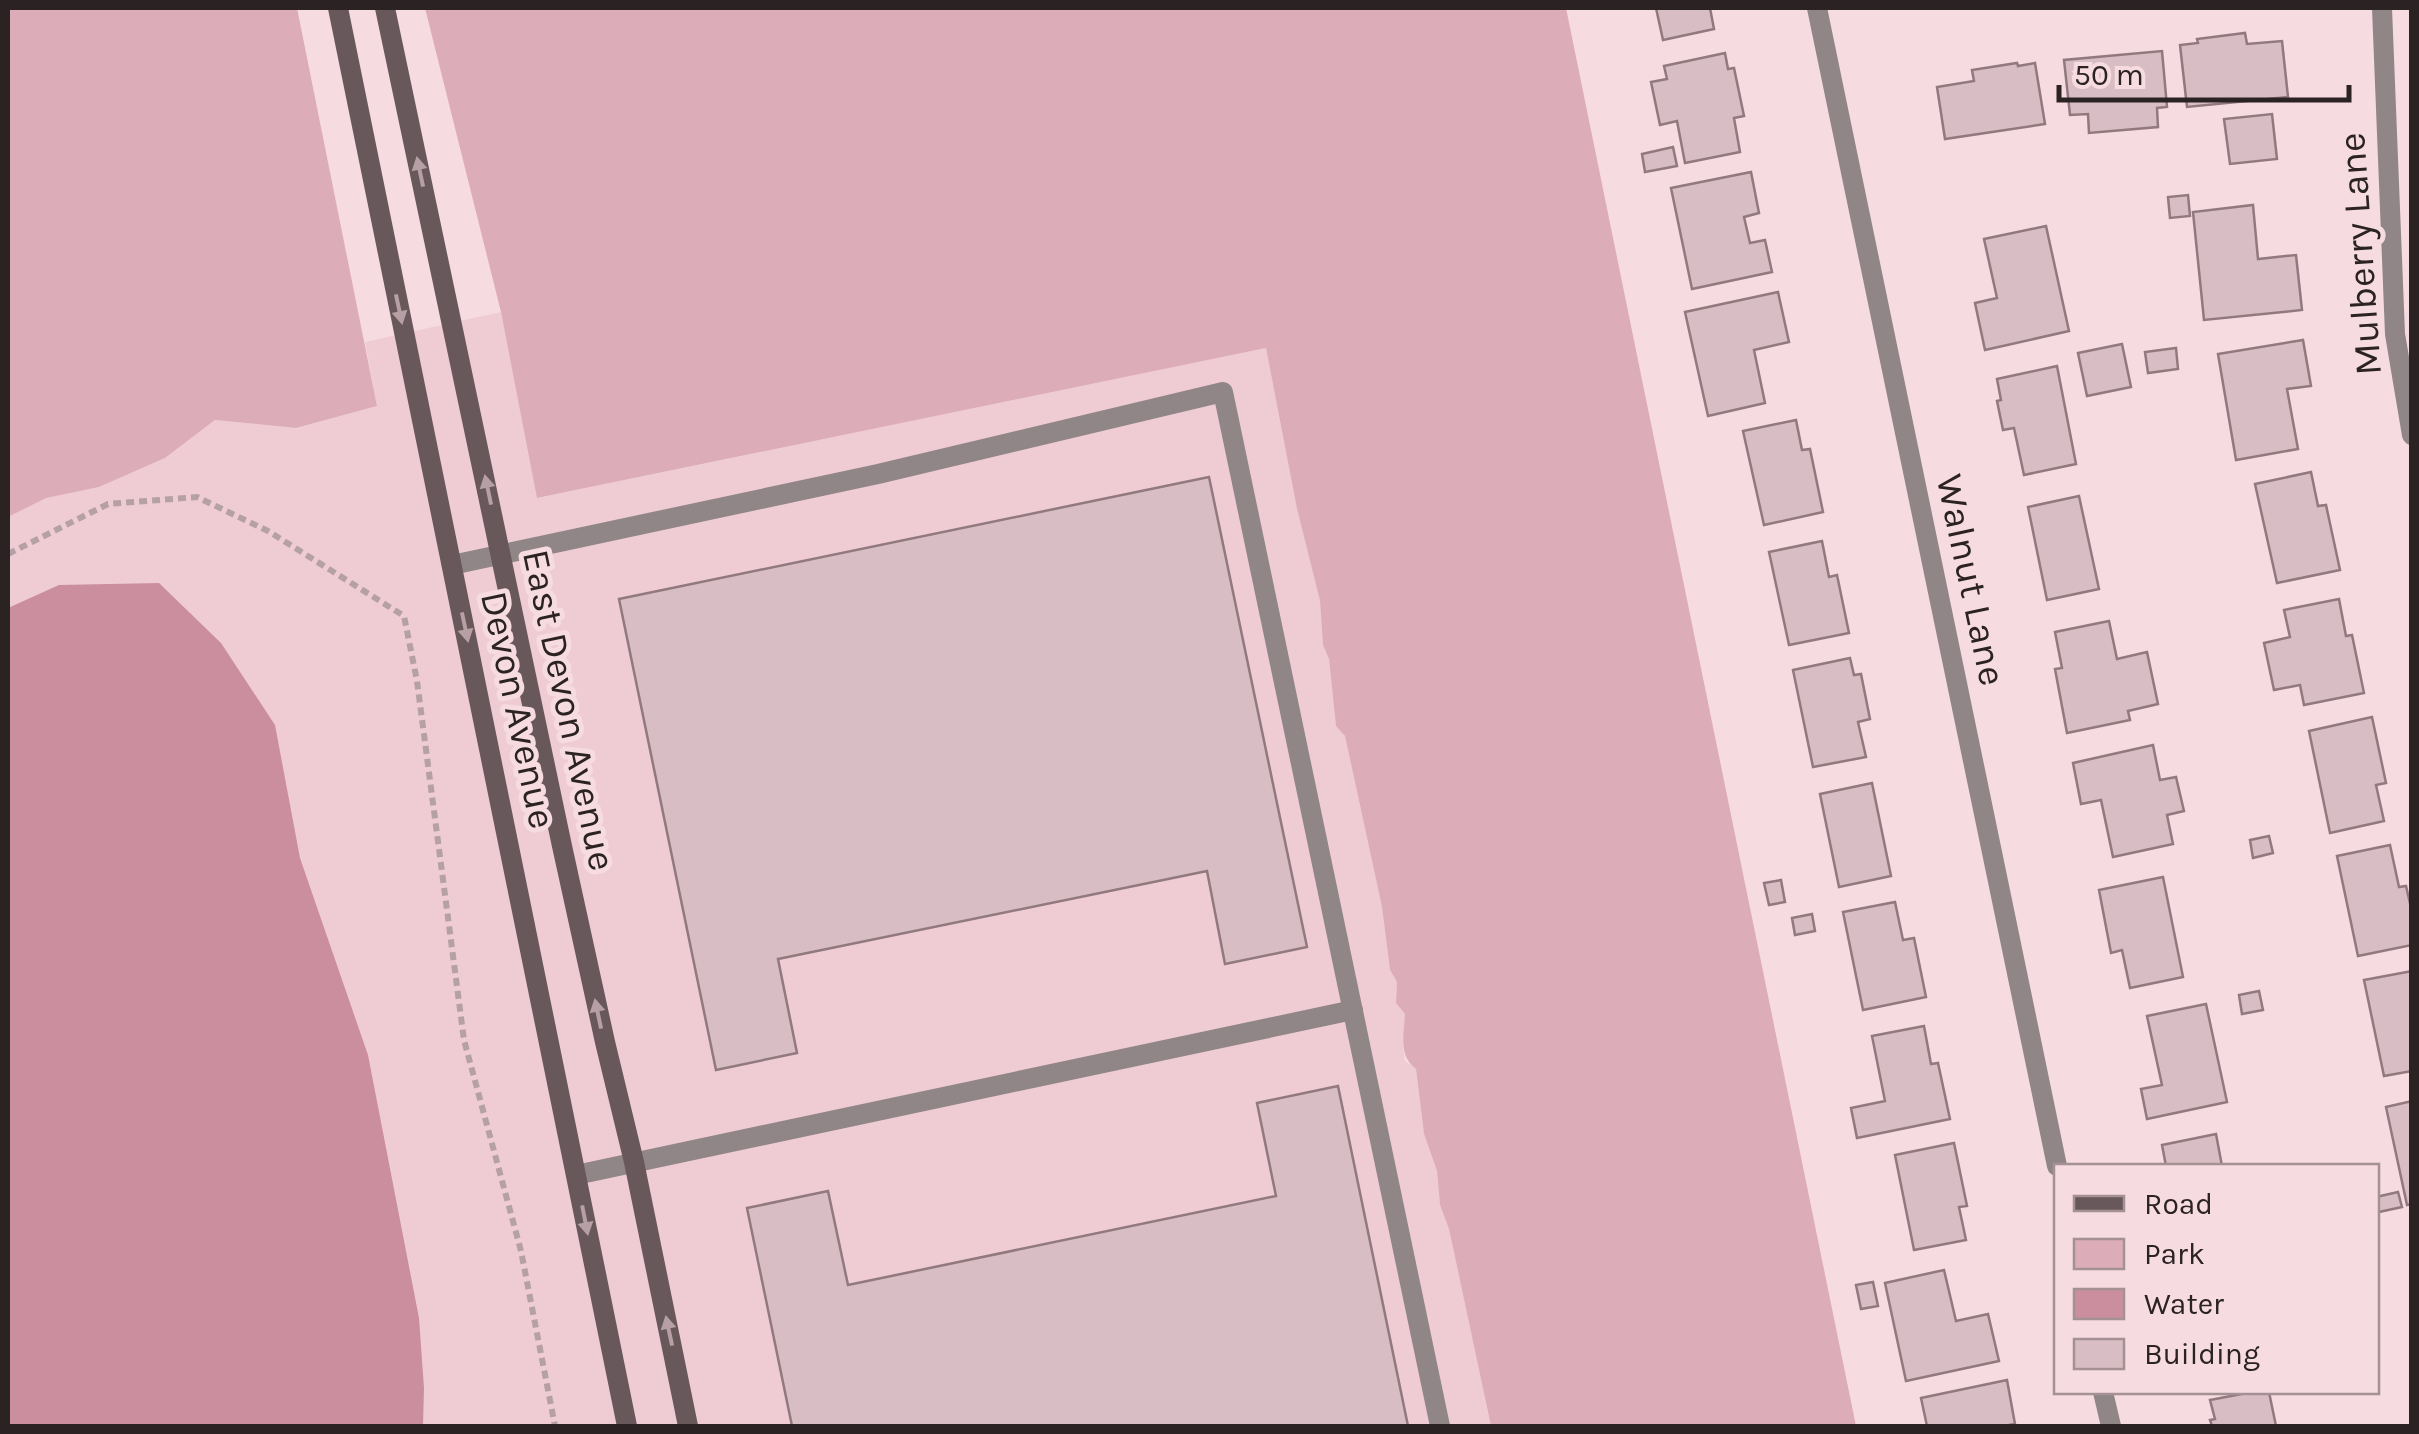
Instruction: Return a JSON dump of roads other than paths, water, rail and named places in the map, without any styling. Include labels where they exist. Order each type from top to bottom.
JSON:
[{"type":"main road","name":"Devon Avenue","points":[[338,8],[627,1426]]},
{"type":"main road","name":"East Devon Avenue","points":[[385,8],[688,1426]]},
{"type":"street","name":"Walnut Lane","points":[[1817,8],[2057,1164]]},
{"type":"street","name":"Mulberry Lane","points":[[2382,8],[2394,334],[2412,435]]},
{"type":"street","points":[[452,565],[878,474],[1223,392],[1440,1426]]},
{"type":"street","points":[[576,1175],[1353,1010]]},
{"type":"street","points":[[2103,1394],[2110,1426]]},
{"type":"water","points":[[159,583],[221,643],[275,725],[300,858],[368,1055],[419,1318],[423,1426],[8,1426],[8,608],[59,585]]}]
